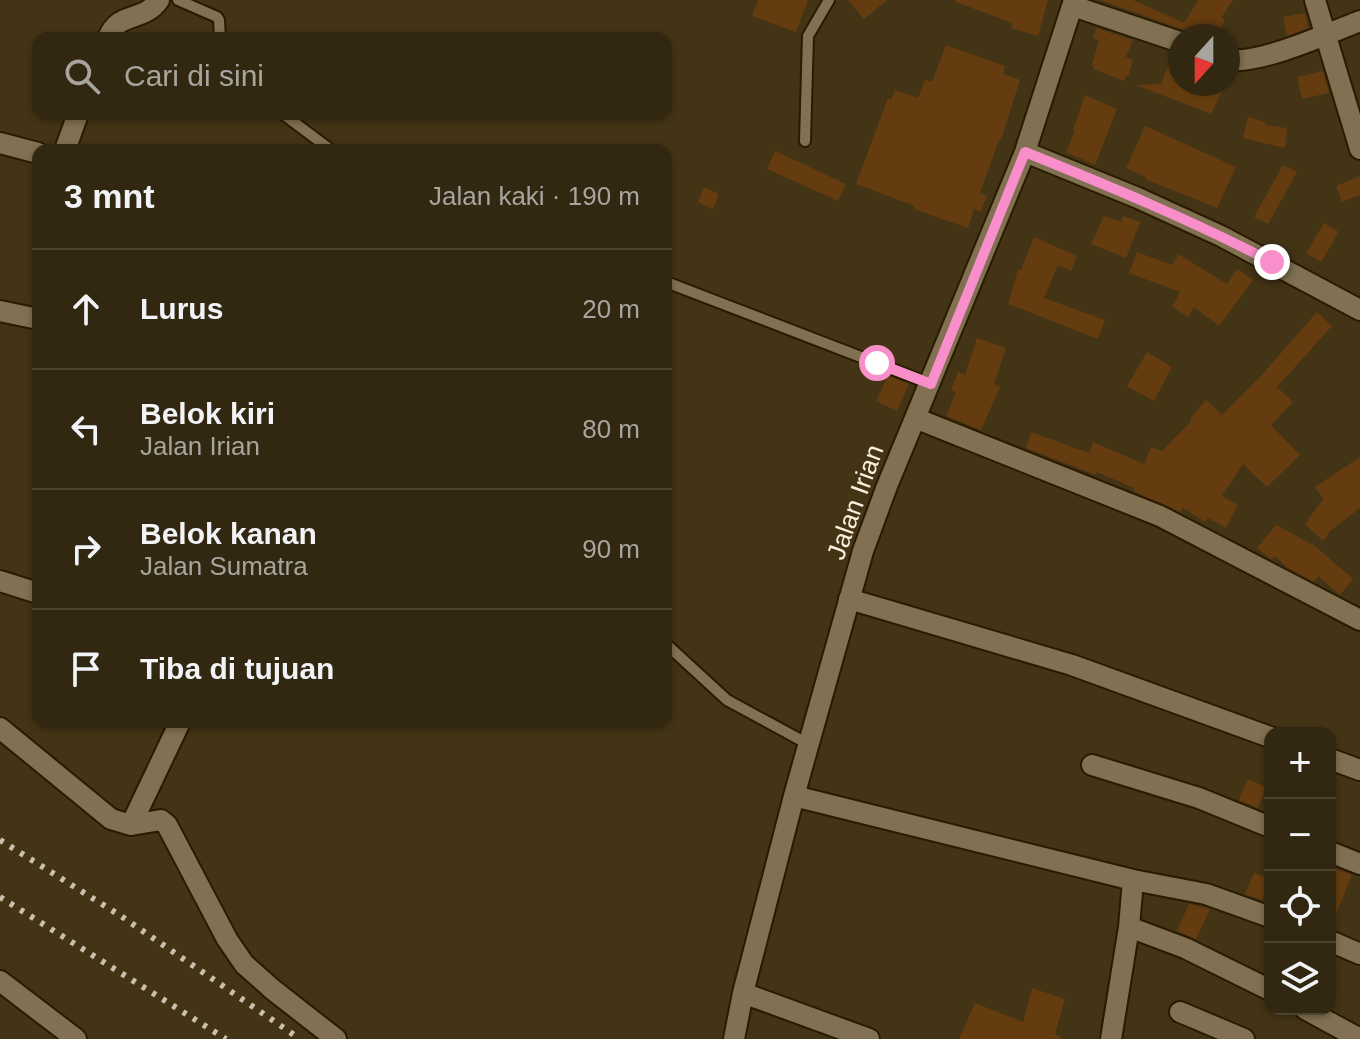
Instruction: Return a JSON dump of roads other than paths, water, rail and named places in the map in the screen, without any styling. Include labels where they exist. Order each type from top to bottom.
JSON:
[{"type":"street","points":[[110,32],[118,22],[148,11],[159,0]]},
{"type":"street","points":[[1315,0],[1360,149]]},
{"type":"street","points":[[1073,3],[1168,38]]},
{"type":"street","name":"Jalan Irian","points":[[734,1039],[794,796],[863,551],[1025,152],[1073,3]]},
{"type":"street","points":[[1240,61],[1260,57],[1360,21]]},
{"type":"street","points":[[67,144],[76,120]]},
{"type":"street","points":[[0,143],[32,151]]},
{"type":"street","points":[[1025,152],[1221,236],[1360,310]]},
{"type":"street","points":[[0,311],[32,318]]},
{"type":"street","points":[[915,418],[1160,516],[1360,620]]},
{"type":"street","points":[[0,581],[32,591]]},
{"type":"street","points":[[849,599],[1072,665],[1264,735]]},
{"type":"street","points":[[0,728],[111,819],[131,825],[161,820],[167,825],[227,939],[244,964],[336,1039]]},
{"type":"street","points":[[131,825],[177,728]]},
{"type":"street","points":[[1336,761],[1360,770]]},
{"type":"street","points":[[1092,765],[1199,798],[1264,825]]},
{"type":"street","points":[[794,796],[1133,880],[1206,894],[1264,915]]},
{"type":"street","points":[[1336,854],[1360,864]]},
{"type":"street","points":[[1111,1039],[1129,927],[1133,880]]},
{"type":"street","points":[[1129,927],[1185,948],[1264,987]]},
{"type":"street","points":[[1335,943],[1360,954]]},
{"type":"street","points":[[0,981],[76,1039]]},
{"type":"street","points":[[743,993],[869,1039]]},
{"type":"street","points":[[1180,1012],[1244,1039]]},
{"type":"street","points":[[1316,1015],[1360,1039]]},
{"type":"lane","points":[[178,0],[217,17],[220,32]]},
{"type":"lane","points":[[805,141],[808,36],[829,0]]},
{"type":"lane","points":[[291,120],[323,144]]},
{"type":"lane","points":[[672,284],[931,384]]},
{"type":"lane","points":[[672,650],[727,700],[808,744]]},
{"type":"railway","points":[[0,840],[121,916],[300,1039]]},
{"type":"railway","points":[[0,897],[226,1039]]}]
